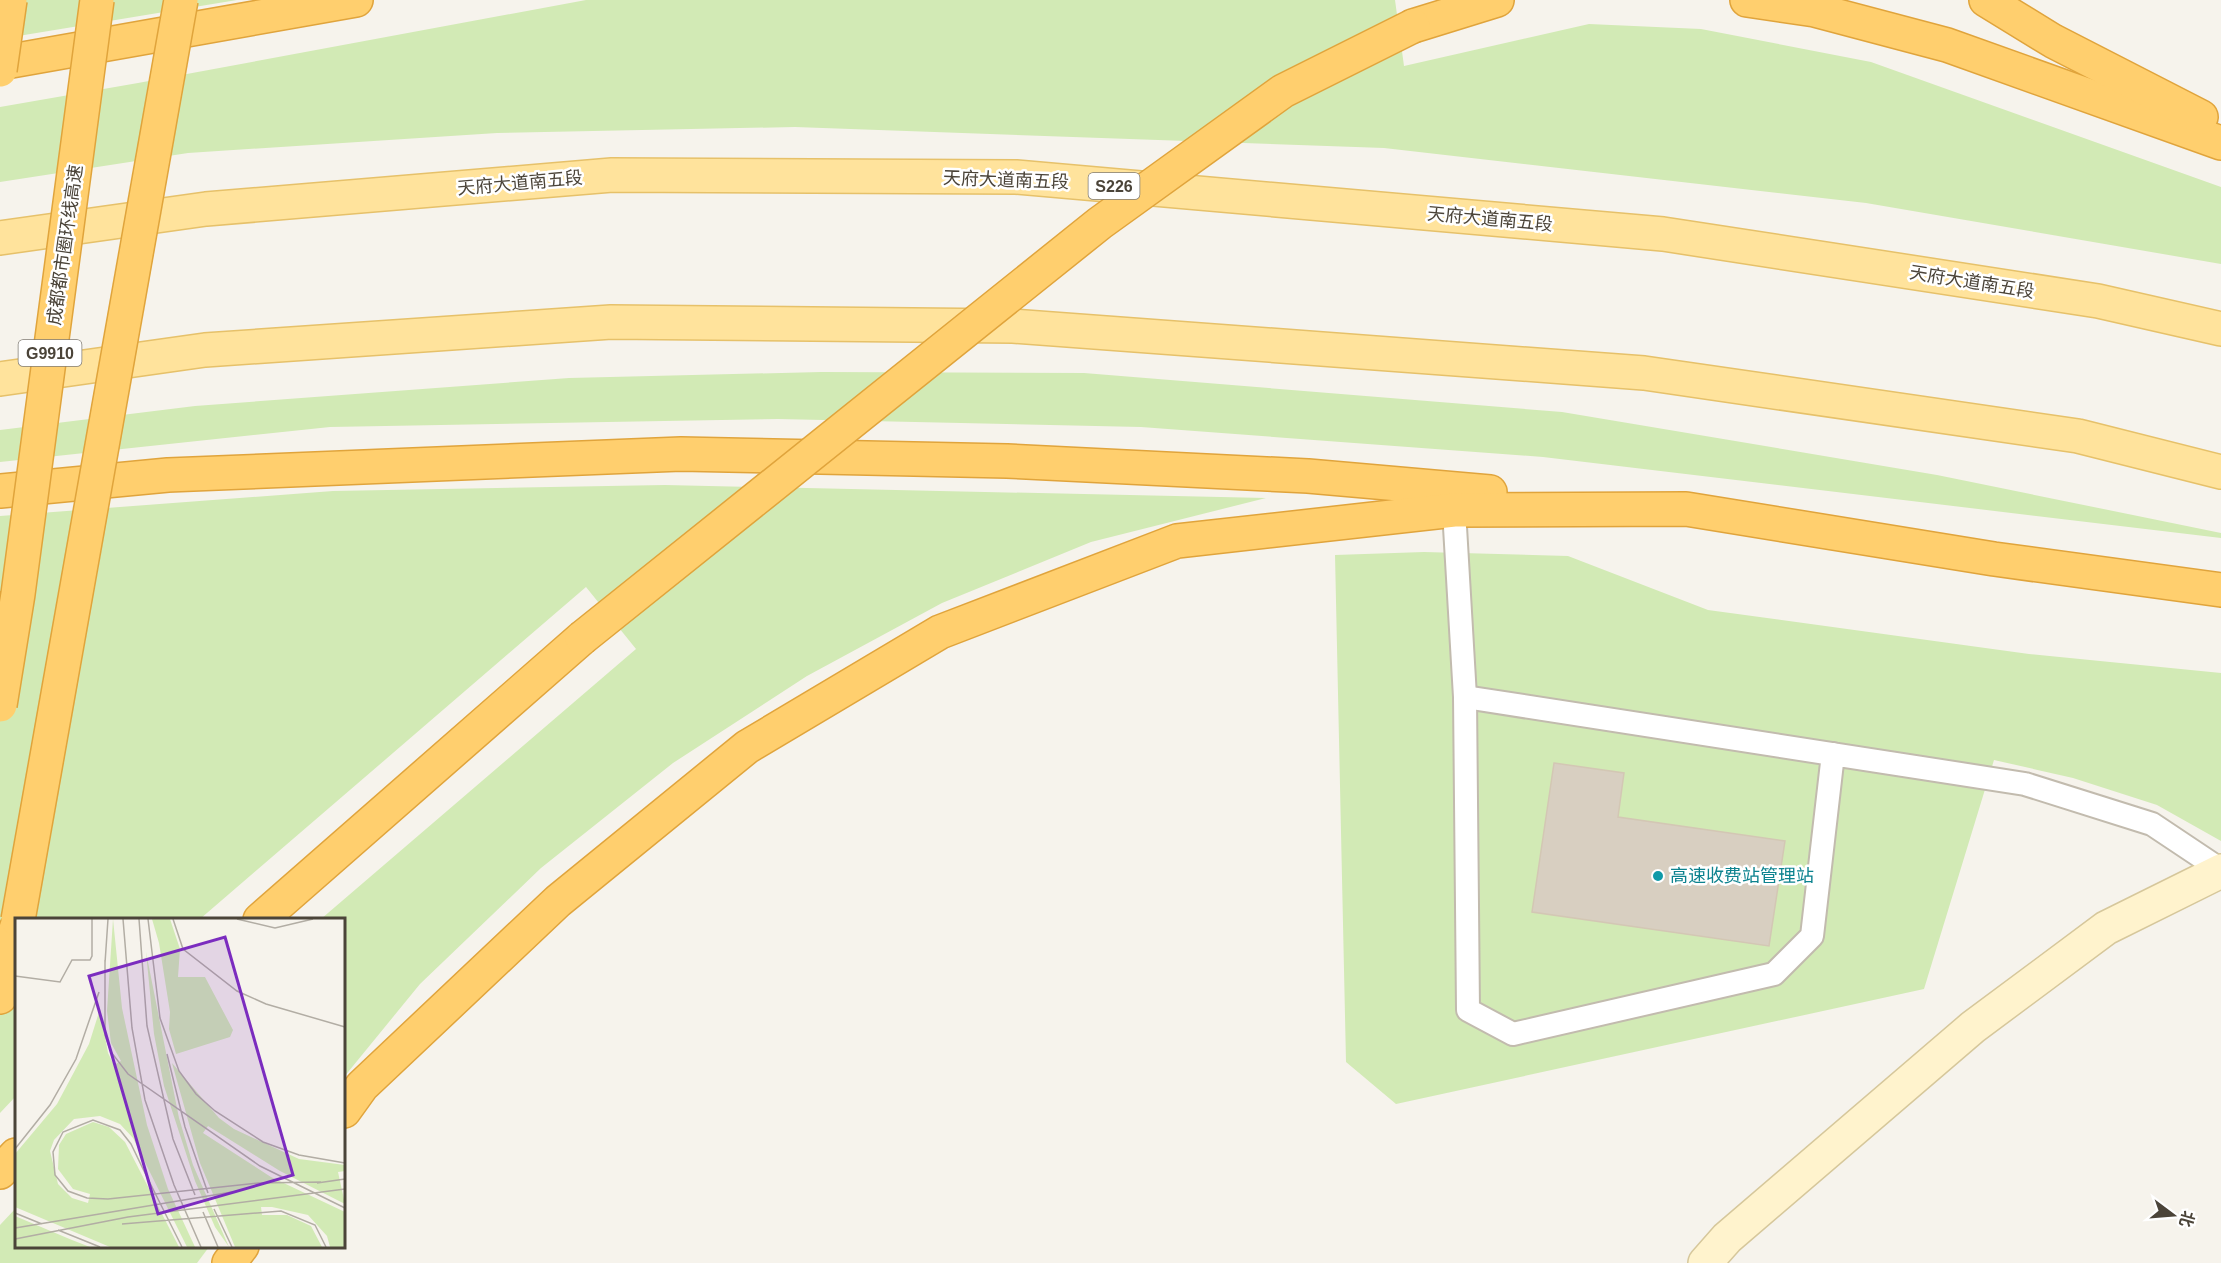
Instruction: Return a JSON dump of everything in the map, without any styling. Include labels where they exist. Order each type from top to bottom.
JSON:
[{"type":"highway","points":[[0,70],[10,0]]},
{"type":"highway","name":"成都都市圈环线高速","points":[[0,705],[18,594],[97,0]]},
{"type":"highway","points":[[18,918],[181,0]]},
{"type":"highway","points":[[0,63],[356,0]]},
{"type":"highway","points":[[262,918],[582,638],[1100,223],[1283,92],[1413,26],[1497,0]]},
{"type":"highway","points":[[1747,0],[1815,10],[1947,45],[2221,143]]},
{"type":"highway","points":[[1986,0],[2053,41],[2221,128]]},
{"type":"highway","points":[[0,491],[168,475],[681,454],[1007,461],[1308,476],[1686,509],[1994,559],[2221,590]]},
{"type":"highway","points":[[345,1110],[362,1086],[558,901],[747,747],[940,632],[1177,541],[1454,510],[1686,509]]},
{"type":"highway","points":[[0,998],[15,933]]},
{"type":"highway","points":[[0,1172],[15,1156]]},
{"type":"highway","points":[[229,1263],[240,1248]]},
{"type":"main road","name":"天府大道南五段","points":[[0,238],[206,209],[612,175],[1016,177],[1663,234],[2098,301],[2221,328]]},
{"type":"main road","points":[[0,379],[205,350],[611,322],[1013,326],[1644,373],[2078,436],[2221,472]]},
{"type":"street","points":[[1705,1263],[1727,1238],[1973,1027],[2106,928],[2221,871]]},
{"type":"lane","points":[[1454,510],[1465,697],[1468,1011],[1513,1034],[1774,974],[1812,936],[1833,754]]},
{"type":"lane","points":[[1465,697],[2025,784],[2152,824],[2221,871]]},
{"type":"green space","points":[[0,0],[237,0],[0,39]]},
{"type":"green space","points":[[586,0],[1395,0],[1404,66],[1589,24],[1701,29],[1871,62],[2221,187],[2221,264],[1866,203],[1384,148],[795,127],[497,133],[188,153],[0,182],[0,107]]},
{"type":"green space","points":[[821,372],[1084,373],[1562,412],[1937,475],[2221,533],[2221,538],[1543,457],[1141,427],[778,419],[330,427],[0,462],[0,430],[195,406],[569,378]]},
{"type":"green space","points":[[665,485],[1266,498],[1091,542],[942,603],[807,676],[673,763],[541,868],[420,984],[345,1076],[345,918],[322,918],[636,649],[586,587],[201,918],[15,918],[15,1097],[0,1113],[0,516],[333,491]]},
{"type":"green space","points":[[1424,552],[1568,556],[1708,610],[2029,654],[2221,673],[2221,841],[2157,805],[2073,778],[1994,760],[1924,989],[1396,1104],[1346,1062],[1335,555]]},
{"type":"green space","points":[[15,1209],[15,1248],[208,1248],[197,1263],[0,1263],[0,1225]]},
{"type":"building","name":"高速收费站管理站","points":[[1554,763],[1624,773],[1618,817],[1785,841],[1769,946],[1532,912]]},
{"type":"place","name":"高速收费站管理站","points":[[1658,876]]}]
